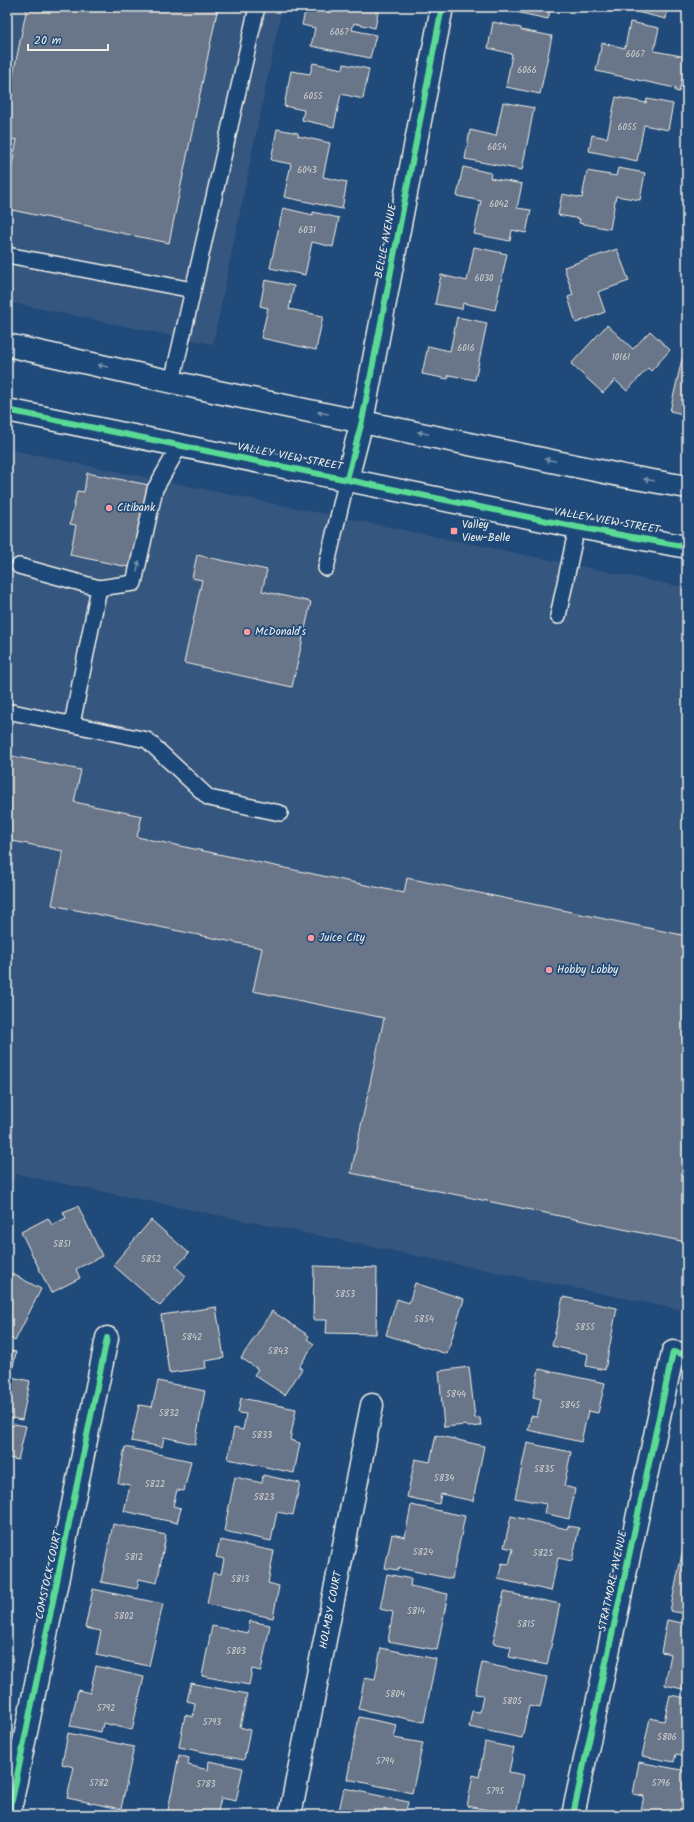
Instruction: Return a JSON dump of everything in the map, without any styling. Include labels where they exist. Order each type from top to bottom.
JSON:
[{"type":"street","name":"BELLE AVENUE","points":[[346,479],[362,421],[442,7]]},
{"type":"street","points":[[7,345],[172,382],[624,476],[687,487]]},
{"type":"street","name":"VALLEY VIEW STREET","points":[[7,410],[577,527],[687,546]]},
{"type":"street","name":"COMSTOCK COURT","points":[[9,1815],[107,1338]]},
{"type":"street","name":"STRATMORE AVENUE","points":[[573,1815],[680,1353]]},
{"type":"street","name":"HOLMBY COURT","points":[[290,1815],[372,1405]]},
{"type":"lane","points":[[172,382],[257,7]]},
{"type":"lane","points":[[7,255],[193,290]]},
{"type":"lane","points":[[19,566],[99,588],[134,583],[155,489],[180,446]]},
{"type":"lane","points":[[326,568],[346,479]]},
{"type":"lane","points":[[558,616],[577,527]]},
{"type":"lane","points":[[72,724],[99,588]]},
{"type":"lane","points":[[7,711],[147,740],[209,798],[280,813]]},
{"type":"shaded area","points":[[7,7],[282,7],[213,344],[7,302]]},
{"type":"shaded area","points":[[7,449],[687,588],[687,1311],[16,1174],[15,1180],[7,1178]]},
{"type":"building","points":[[27,7],[218,7],[169,243],[7,209],[7,189],[17,140],[7,138],[7,105]]},
{"type":"building","points":[[306,7],[379,7],[375,28],[354,23],[352,30],[376,35],[370,58],[311,46],[315,28],[302,25]]},
{"type":"building","points":[[492,7],[551,7],[548,19]]},
{"type":"building","points":[[616,7],[668,7],[666,19]]},
{"type":"building","points":[[493,22],[521,28],[521,30],[552,36],[540,94],[506,87],[512,54],[488,48]]},
{"type":"building","points":[[630,22],[659,28],[654,51],[687,57],[679,92],[675,91],[675,88],[596,71],[602,43],[625,48]]},
{"type":"building","points":[[313,63],[343,69],[344,64],[369,69],[363,99],[341,94],[334,127],[302,120],[304,110],[284,106],[291,71],[310,74]]},
{"type":"building","points":[[616,97],[646,103],[647,99],[673,104],[668,130],[644,125],[637,161],[589,151],[592,135],[607,138]]},
{"type":"building","points":[[503,102],[534,108],[522,170],[465,159],[470,130],[496,136]]},
{"type":"building","points":[[277,129],[298,133],[298,136],[330,143],[323,177],[347,182],[342,209],[284,197],[291,164],[271,160]]},
{"type":"building","points":[[463,167],[491,173],[490,178],[522,184],[517,208],[531,210],[526,233],[512,230],[510,241],[474,234],[481,201],[457,196]]},
{"type":"building","points":[[618,168],[645,173],[640,200],[616,196],[610,229],[579,223],[580,219],[558,215],[562,194],[582,198],[587,171],[616,176]]},
{"type":"building","points":[[283,208],[313,215],[313,212],[339,218],[333,247],[312,242],[305,275],[270,268]]},
{"type":"building","points":[[474,247],[507,254],[495,310],[463,303],[462,309],[435,304],[441,275],[467,281]]},
{"type":"building","points":[[617,249],[629,281],[598,292],[605,312],[576,323],[568,297],[573,295],[564,267]]},
{"type":"building","points":[[265,280],[294,286],[289,309],[323,316],[316,350],[261,338],[268,308],[260,306]]},
{"type":"building","points":[[457,317],[487,323],[475,380],[449,375],[448,379],[422,374],[428,346],[450,351]]},
{"type":"building","points":[[607,325],[633,349],[650,331],[670,350],[651,371],[648,368],[627,391],[615,380],[603,393],[571,364]]},
{"type":"building","points":[[682,359],[687,360],[687,415],[670,411]]},
{"type":"building","name":"Citibank","points":[[87,473],[149,485],[133,568],[70,555],[76,525],[70,524],[77,491],[84,492]]},
{"type":"building","name":"McDonald's","points":[[197,555],[267,570],[262,591],[311,602],[292,687],[184,663],[202,580],[192,578]]},
{"type":"building","points":[[7,755],[81,770],[74,802],[142,816],[137,837],[404,893],[407,878],[687,936],[686,1242],[351,1173],[384,1018],[253,991],[262,948],[52,905],[63,851],[7,840]]},
{"type":"building","points":[[78,1206],[102,1256],[76,1269],[80,1278],[51,1293],[21,1232],[48,1218],[52,1225],[66,1218],[63,1212]]},
{"type":"building","points":[[151,1220],[189,1253],[176,1267],[186,1276],[160,1306],[113,1265]]},
{"type":"building","points":[[314,1266],[377,1268],[376,1334],[326,1333],[327,1320],[313,1320]]},
{"type":"building","points":[[7,1271],[41,1289],[15,1341],[7,1336]]},
{"type":"building","points":[[415,1283],[464,1299],[447,1354],[386,1335],[397,1299],[409,1303]]},
{"type":"building","points":[[563,1297],[617,1308],[605,1370],[586,1366],[588,1354],[552,1346]]},
{"type":"building","points":[[216,1307],[224,1358],[205,1361],[206,1368],[169,1373],[161,1315]]},
{"type":"building","points":[[272,1311],[309,1336],[307,1339],[314,1344],[299,1367],[302,1369],[285,1395],[254,1375],[258,1369],[241,1358]]},
{"type":"building","points":[[7,1350],[16,1352],[11,1377],[30,1381],[22,1420],[7,1417]]},
{"type":"building","points":[[469,1367],[475,1418],[480,1418],[481,1426],[468,1427],[466,1425],[444,1427],[439,1371]]},
{"type":"building","points":[[539,1369],[605,1383],[598,1413],[588,1411],[581,1442],[528,1430],[531,1416],[537,1417],[541,1399],[533,1397]]},
{"type":"building","points":[[158,1381],[205,1391],[195,1444],[164,1437],[162,1447],[131,1441],[139,1405],[152,1407]]},
{"type":"building","points":[[241,1398],[296,1409],[290,1440],[300,1443],[294,1473],[228,1459],[234,1428],[243,1430],[246,1414],[238,1413]]},
{"type":"building","points":[[14,1424],[26,1426],[18,1460],[9,1458],[7,1464],[7,1425],[13,1426]]},
{"type":"building","points":[[436,1435],[484,1446],[473,1501],[441,1494],[439,1504],[407,1497],[415,1459],[430,1462]]},
{"type":"building","points":[[527,1443],[571,1452],[564,1486],[575,1489],[569,1519],[544,1513],[546,1504],[515,1498]]},
{"type":"building","points":[[125,1447],[191,1461],[184,1491],[177,1490],[173,1506],[181,1508],[177,1523],[124,1511],[130,1485],[118,1483]]},
{"type":"building","points":[[263,1475],[300,1483],[293,1515],[277,1512],[271,1541],[224,1531],[235,1477],[262,1483]]},
{"type":"building","points":[[411,1505],[465,1516],[452,1579],[399,1568],[398,1570],[385,1568],[392,1534],[405,1537]]},
{"type":"building","points":[[511,1516],[567,1529],[568,1526],[579,1528],[572,1561],[558,1558],[551,1591],[498,1579],[502,1563],[509,1564],[513,1549],[504,1547]]},
{"type":"building","points":[[113,1524],[166,1535],[157,1583],[139,1579],[137,1589],[101,1582]]},
{"type":"building","points":[[220,1540],[274,1551],[268,1583],[279,1586],[273,1618],[207,1604],[213,1573],[221,1574],[224,1559],[216,1557]]},
{"type":"building","points":[[683,1549],[687,1550],[687,1614],[670,1611]]},
{"type":"building","points":[[387,1574],[411,1579],[410,1586],[448,1594],[437,1650],[388,1641],[393,1612],[380,1609]]},
{"type":"building","points":[[93,1589],[163,1604],[149,1666],[96,1655],[101,1631],[85,1628]]},
{"type":"building","points":[[504,1592],[560,1604],[547,1665],[509,1657],[511,1647],[493,1643]]},
{"type":"building","points":[[667,1620],[687,1624],[687,1690],[665,1685],[671,1654],[661,1652]]},
{"type":"building","points":[[250,1621],[270,1625],[261,1671],[252,1669],[249,1685],[202,1676],[212,1626],[248,1633]]},
{"type":"building","points":[[381,1648],[436,1659],[424,1722],[358,1709],[365,1677],[375,1679]]},
{"type":"building","points":[[482,1663],[547,1677],[540,1708],[529,1706],[522,1738],[469,1727],[472,1711],[480,1712],[483,1695],[475,1694]]},
{"type":"building","points":[[96,1666],[144,1677],[132,1730],[103,1723],[101,1732],[70,1726],[78,1690],[90,1693]]},
{"type":"building","points":[[191,1683],[247,1694],[240,1727],[250,1730],[244,1760],[179,1747],[185,1715],[193,1717],[195,1703],[187,1701]]},
{"type":"building","points":[[670,1695],[687,1698],[687,1756],[676,1754],[674,1762],[642,1756],[650,1718],[664,1721]]},
{"type":"building","points":[[359,1717],[397,1725],[394,1738],[423,1743],[412,1793],[347,1779]]},
{"type":"building","points":[[68,1733],[134,1747],[121,1809],[67,1798],[74,1767],[62,1764]]},
{"type":"building","points":[[485,1742],[514,1748],[509,1772],[524,1775],[516,1815],[467,1806],[473,1775],[479,1777]]},
{"type":"building","points":[[179,1755],[189,1758],[188,1765],[208,1770],[209,1761],[243,1768],[236,1801],[221,1798],[217,1815],[167,1815]]},
{"type":"building","points":[[639,1762],[687,1771],[687,1815],[640,1815],[644,1796],[633,1794]]},
{"type":"building","points":[[344,1788],[408,1802],[406,1811],[416,1813],[416,1815],[338,1815]]},
{"type":"building","points":[[452,1810],[473,1815],[451,1815]]},
{"type":"cycle path","points":[[347,479],[362,421],[442,7]]},
{"type":"cycle path","points":[[7,410],[577,527],[687,547]]},
{"type":"cycle path","points":[[9,1815],[107,1338]]},
{"type":"cycle path","points":[[573,1815],[673,1352],[687,1355]]},
{"type":"place","name":"Citibank","points":[[109,508]]},
{"type":"place","name":"Valley View-Belle","points":[[454,531]]},
{"type":"place","name":"McDonald's","points":[[247,632]]},
{"type":"place","name":"Juice City","points":[[311,938]]},
{"type":"place","name":"Hobby Lobby","points":[[549,970]]}]
